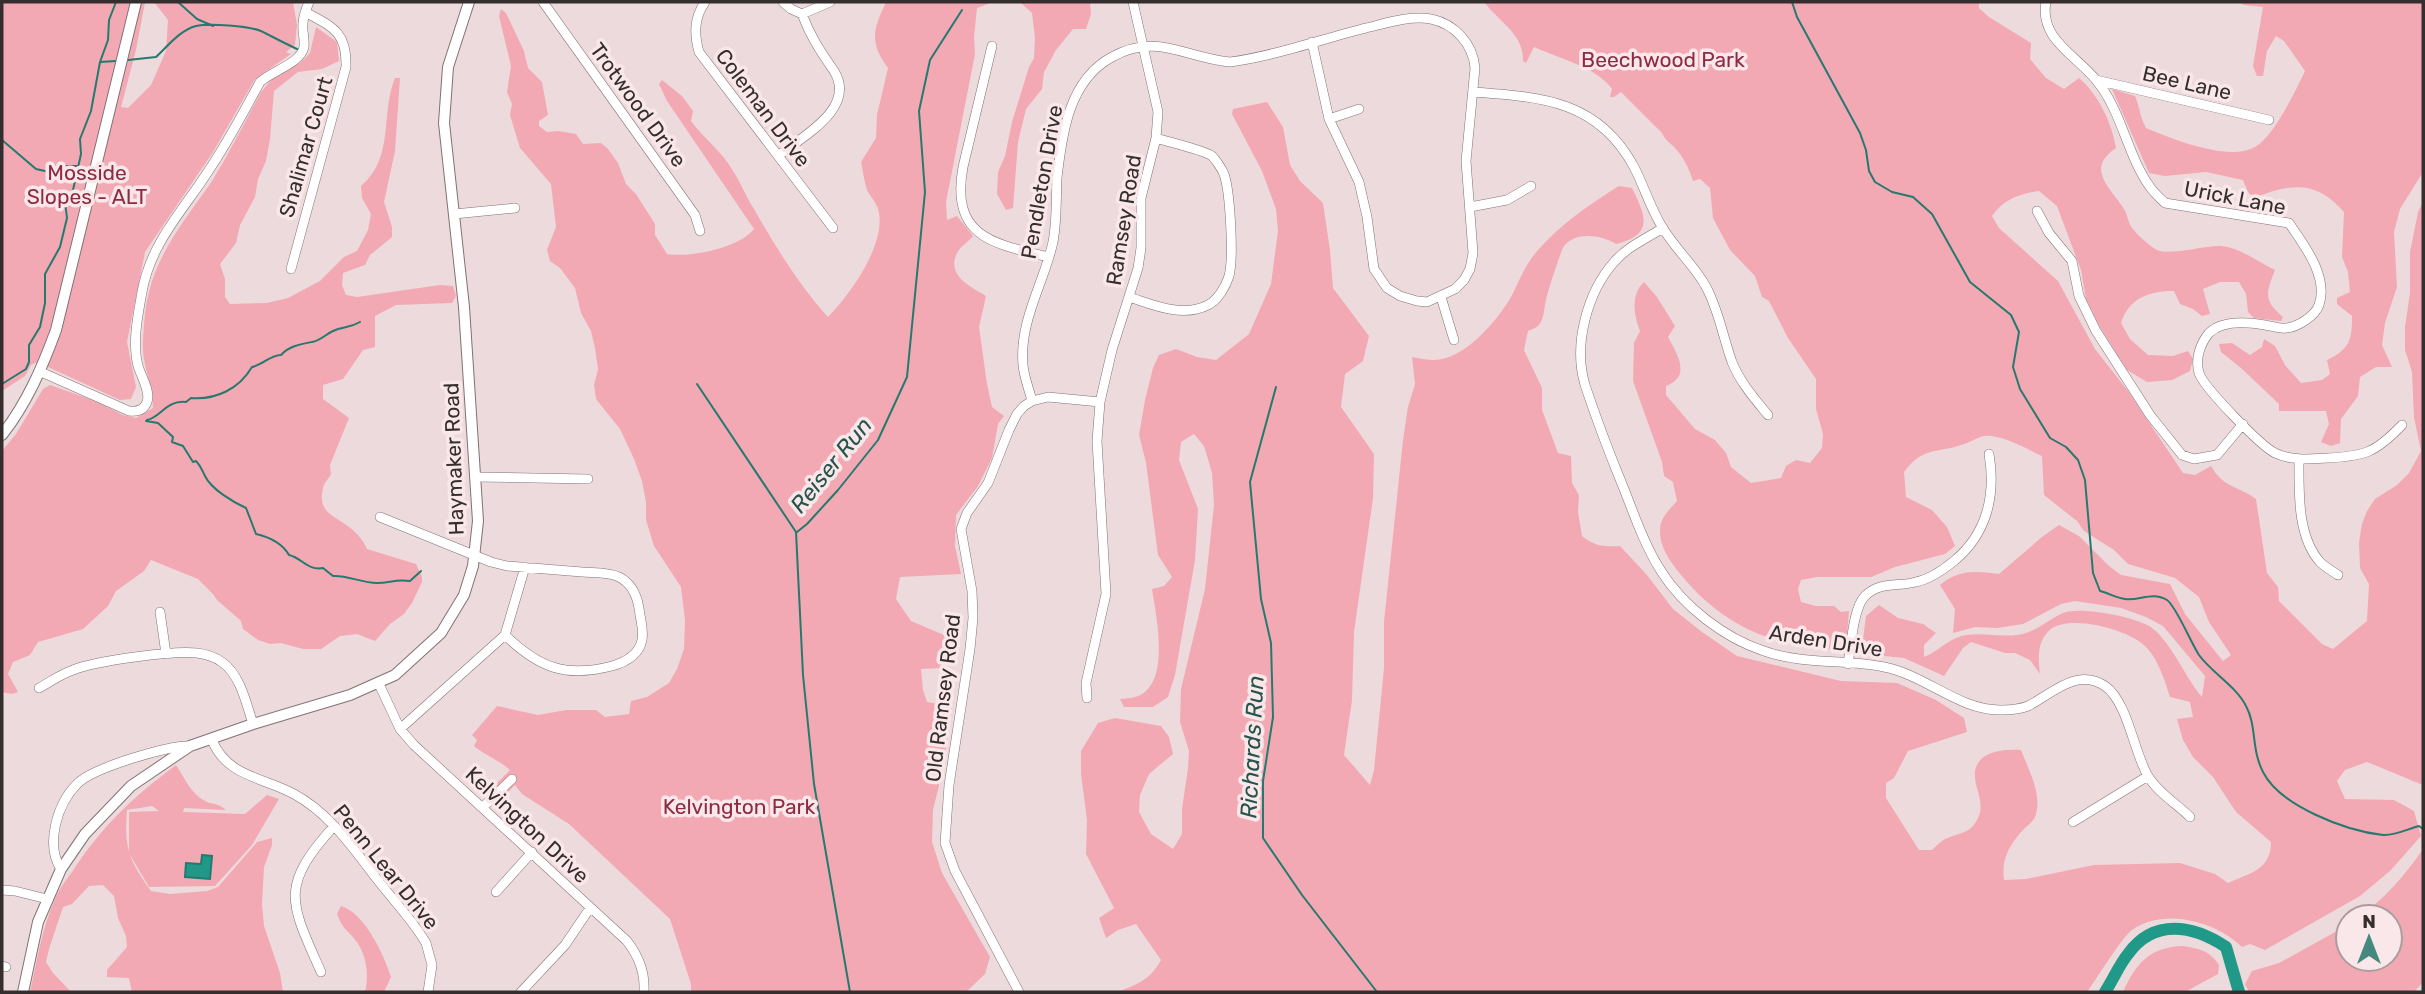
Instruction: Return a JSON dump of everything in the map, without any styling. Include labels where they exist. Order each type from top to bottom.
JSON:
[{"type":"main road","points":[[2,435],[41,372],[56,330],[136,2]]},
{"type":"main road","name":"Haymaker Road","points":[[23,992],[38,922],[61,869],[85,834],[131,786],[190,746],[350,695],[395,675],[441,634],[464,595],[474,557],[478,521],[466,320],[444,123],[448,67],[469,2]]},
{"type":"street","points":[[41,372],[130,411],[140,410],[146,404],[148,395],[136,352],[136,328],[143,288],[154,254],[168,227],[209,171],[260,82],[268,74],[296,59],[301,52],[304,47],[303,23],[309,2]]},
{"type":"street","name":"Trotwood Drive","points":[[543,2],[695,215],[699,231]]},
{"type":"street","name":"Coleman Drive","points":[[705,2],[696,20],[695,37],[699,52],[833,228]]},
{"type":"street","points":[[783,2],[803,14],[830,2]]},
{"type":"street","name":"Ramsey Road","points":[[1100,402],[1141,248],[1142,198],[1156,138],[1158,112],[1133,2]]},
{"type":"street","name":"Urick Lane","points":[[2046,2],[2043,15],[2052,37],[2096,80],[2111,101],[2151,189],[2165,203],[2289,223],[2315,265],[2321,290],[2319,306],[2308,319],[2286,328],[2231,323],[2218,327],[2209,334],[2198,352],[2199,372],[2209,390],[2256,439],[2275,453],[2299,459],[2358,456],[2385,443],[2402,425]]},
{"type":"street","name":"Shalimar Court","points":[[291,269],[346,67],[345,48],[338,31],[305,12]]},
{"type":"street","points":[[778,156],[831,113],[840,96],[840,82],[809,33],[803,14]]},
{"type":"street","points":[[1143,45],[1158,45],[1214,61],[1230,62],[1396,20],[1430,19],[1443,23],[1462,36],[1474,56],[1474,92],[1466,161],[1473,253],[1464,280],[1441,297],[1427,302],[1404,297],[1387,288],[1379,279],[1374,269],[1359,183],[1329,119],[1312,42]]},
{"type":"street","name":"Pendleton Drive","points":[[1032,401],[1023,369],[1022,350],[1025,329],[1054,240],[1061,149],[1069,115],[1079,86],[1094,69],[1110,58],[1143,45]]},
{"type":"street","points":[[992,46],[963,167],[961,204],[967,218],[988,240],[1049,257]]},
{"type":"street","name":"Bee Lane","points":[[2096,80],[2269,120]]},
{"type":"street","points":[[1474,92],[1545,99],[1589,116],[1619,144],[1634,168],[1662,228],[1693,266],[1709,293],[1724,331],[1732,363],[1742,382],[1768,415]]},
{"type":"street","points":[[1329,119],[1359,108]]},
{"type":"street","points":[[1129,297],[1169,309],[1188,311],[1209,305],[1222,292],[1229,275],[1231,247],[1228,189],[1223,172],[1211,155],[1156,138]]},
{"type":"street","points":[[1469,207],[1507,201],[1531,186]]},
{"type":"street","points":[[454,214],[515,208]]},
{"type":"street","points":[[2037,211],[2049,233],[2072,261],[2079,296],[2096,331],[2150,415],[2182,455],[2194,459],[2217,454],[2243,424]]},
{"type":"street","name":"Arden Drive","points":[[1662,228],[1616,260],[1600,281],[1588,308],[1583,331],[1584,381],[1604,443],[1633,515],[1661,571],[1682,597],[1734,638],[1764,651],[1805,660],[1882,666],[1901,671],[1973,707],[1994,710],[2027,706],[2063,684],[2080,680],[2105,686],[2122,711],[2148,776],[2190,817]]},
{"type":"street","points":[[1441,297],[1454,340]]},
{"type":"street","points":[[1032,401],[1061,397],[1100,402],[1097,441],[1106,594],[1086,683],[1087,698]]},
{"type":"street","name":"Old Ramsey Road","points":[[1019,992],[955,871],[945,843],[949,785],[973,618],[972,591],[962,540],[964,519],[988,483],[1013,422],[1024,406],[1032,401]]},
{"type":"street","points":[[1848,664],[1862,599],[1880,586],[1916,582],[1937,573],[1963,554],[1982,528],[1991,498],[1992,472],[1989,454]]},
{"type":"street","points":[[2299,459],[2303,520],[2309,545],[2321,563],[2338,575]]},
{"type":"street","points":[[475,477],[588,479]]},
{"type":"street","points":[[380,517],[474,557],[508,566],[617,576],[632,589],[638,601],[642,641],[632,658],[622,663],[578,673],[565,671],[541,663],[505,635]]},
{"type":"street","points":[[400,729],[505,635],[525,568]]},
{"type":"street","points":[[160,612],[166,654]]},
{"type":"street","points":[[39,688],[73,670],[166,654],[194,652],[221,661],[233,672],[253,724]]},
{"type":"street","name":"Kelvington Drive","points":[[379,684],[400,729],[414,745],[627,941],[639,958],[644,992]]},
{"type":"street","name":"Penn Lear Drive","points":[[212,740],[216,750],[232,768],[292,793],[317,808],[334,826],[426,943],[432,965],[428,992]]},
{"type":"street","name":"Haymaker Road","points":[[61,869],[54,859],[53,834],[64,804],[78,782],[99,771],[162,750],[178,745],[190,746]]},
{"type":"street","points":[[2073,822],[2148,776]]},
{"type":"street","points":[[483,807],[512,779]]},
{"type":"street","points":[[321,972],[299,924],[295,904],[296,886],[301,868],[334,826]]},
{"type":"street","points":[[496,892],[532,852]]},
{"type":"street","points":[[2,890],[47,899]]},
{"type":"street","points":[[521,992],[565,946],[590,908]]},
{"type":"green space","name":"Mosside Slopes - ALT","points":[[2,2],[145,2],[121,107],[128,108],[151,85],[166,51],[168,20],[154,2],[293,2],[297,25],[295,45],[286,52],[291,54],[255,79],[213,152],[145,252],[127,342],[136,387],[131,399],[120,400],[37,362],[31,365],[25,376],[2,391]]},
{"type":"green space","name":"Kelvington Park","points":[[886,2],[993,2],[977,8],[975,54],[946,202],[947,220],[957,216],[973,236],[957,253],[955,268],[962,280],[986,296],[979,327],[987,384],[992,407],[1004,416],[998,424],[992,458],[978,486],[956,515],[955,546],[961,574],[900,577],[896,599],[911,621],[951,638],[952,659],[940,668],[921,669],[927,702],[952,706],[943,769],[933,810],[932,842],[942,873],[990,957],[985,974],[966,992],[691,992],[691,984],[670,919],[569,824],[522,794],[515,785],[494,806],[484,796],[510,770],[474,746],[477,740],[472,735],[497,706],[538,715],[566,710],[596,710],[605,717],[629,714],[631,701],[647,697],[669,683],[684,649],[685,620],[681,587],[654,546],[646,520],[642,481],[634,459],[620,429],[596,399],[594,385],[598,369],[595,348],[591,331],[581,313],[575,288],[560,268],[550,261],[547,250],[556,227],[551,184],[520,148],[510,115],[512,104],[507,92],[511,66],[499,16],[501,9],[506,13],[524,51],[528,68],[542,82],[548,115],[539,121],[539,126],[547,132],[576,134],[583,144],[601,143],[608,149],[618,163],[626,184],[636,194],[655,224],[655,235],[667,254],[677,255],[701,253],[726,246],[747,236],[754,229],[667,101],[659,84],[662,80],[682,96],[693,111],[691,121],[729,164],[788,265],[828,317],[856,282],[878,237],[878,209],[867,190],[861,162],[876,138],[877,115],[888,68],[878,51],[875,36]]},
{"type":"green space","points":[[1020,2],[1090,2],[1091,14],[1086,29],[1073,29],[1056,50],[1044,72],[1042,89],[1026,109],[1018,142],[1013,208],[1006,210],[997,194],[998,172],[1034,58],[1032,13]]},
{"type":"green space","name":"Beechwood Park","points":[[1484,2],[1979,2],[1979,8],[1989,17],[2031,43],[2030,59],[2046,78],[2064,89],[2079,78],[2098,101],[2111,129],[2116,148],[2102,163],[2103,178],[2124,209],[2130,225],[2144,240],[2163,252],[2228,247],[2275,270],[2268,296],[2272,306],[2283,317],[2281,321],[2254,318],[2248,312],[2246,294],[2239,282],[2220,282],[2203,289],[2210,314],[2202,316],[2180,304],[2174,291],[2156,292],[2129,307],[2121,323],[2130,339],[2148,355],[2173,356],[2188,351],[2193,359],[2190,371],[2172,380],[2147,382],[2127,370],[2100,327],[2086,299],[2081,270],[2057,206],[2039,191],[2012,198],[1992,216],[1999,228],[2058,281],[2095,349],[2128,391],[2183,473],[2195,475],[2211,466],[2226,483],[2256,499],[2267,573],[2278,587],[2279,601],[2322,644],[2333,649],[2367,621],[2369,584],[2360,568],[2359,542],[2367,511],[2375,499],[2397,485],[2409,473],[2421,451],[2414,417],[2412,372],[2405,350],[2405,327],[2410,293],[2410,252],[2418,212],[2423,202],[2423,785],[2367,762],[2345,770],[2337,781],[2345,799],[2394,800],[2414,811],[2421,836],[2391,870],[2360,896],[2348,903],[2334,903],[2334,911],[2265,950],[2250,944],[2242,947],[2218,931],[2190,920],[2159,919],[2145,923],[2128,934],[2087,992],[1117,992],[1143,981],[1161,960],[1136,924],[1118,930],[1106,938],[1099,918],[1114,908],[1086,854],[1087,820],[1081,751],[1098,723],[1115,718],[1161,726],[1169,737],[1173,754],[1149,774],[1140,795],[1139,812],[1151,834],[1173,849],[1182,834],[1182,809],[1189,751],[1180,722],[1181,689],[1205,589],[1214,505],[1212,473],[1204,446],[1194,434],[1181,442],[1179,460],[1198,509],[1195,560],[1175,675],[1168,697],[1153,707],[1124,707],[1120,699],[1140,695],[1153,682],[1159,657],[1159,642],[1152,589],[1164,586],[1172,577],[1158,555],[1146,463],[1139,435],[1153,368],[1159,355],[1176,349],[1197,357],[1216,360],[1249,334],[1271,284],[1278,231],[1276,209],[1262,171],[1232,114],[1233,109],[1267,102],[1283,127],[1290,165],[1300,181],[1323,203],[1333,288],[1369,336],[1363,361],[1345,374],[1341,407],[1374,454],[1373,498],[1354,632],[1352,700],[1344,755],[1370,785],[1374,770],[1384,668],[1384,622],[1403,440],[1415,384],[1412,357],[1431,360],[1445,358],[1457,354],[1478,338],[1511,297],[1538,250],[1576,215],[1619,186],[1632,188],[1643,216],[1641,230],[1628,240],[1616,244],[1604,238],[1582,236],[1564,246],[1542,321],[1528,331],[1524,350],[1542,388],[1542,410],[1558,453],[1571,456],[1572,483],[1579,495],[1578,512],[1582,536],[1599,545],[1620,546],[1673,609],[1737,656],[1841,681],[1897,683],[1936,700],[1964,718],[1967,732],[1908,751],[1894,778],[1886,783],[1886,798],[1919,850],[1932,850],[1945,839],[1971,828],[1977,820],[1981,808],[1975,771],[1982,759],[1994,752],[2021,750],[2036,790],[2036,814],[2007,853],[2004,880],[2026,879],[2094,865],[2180,863],[2215,874],[2228,883],[2258,869],[2267,859],[2271,842],[2236,812],[2213,777],[2193,757],[2183,740],[2177,719],[2193,717],[2190,702],[2170,697],[2151,653],[2128,635],[2101,626],[2073,623],[2060,625],[2051,629],[2043,638],[2039,656],[2040,674],[2030,660],[2015,653],[2005,653],[1971,642],[1963,648],[1944,676],[1904,658],[1874,655],[1862,647],[1866,616],[1879,605],[1898,618],[1923,624],[1936,633],[1924,645],[1924,657],[1961,636],[2026,633],[2058,615],[2071,611],[2108,614],[2134,620],[2152,628],[2166,643],[2202,697],[2205,676],[2163,626],[2121,608],[2075,601],[2061,604],[2023,624],[1997,628],[1975,627],[1953,633],[1955,609],[1940,585],[1954,576],[1968,572],[1999,574],[2059,525],[2079,536],[2121,575],[2170,584],[2185,614],[2223,661],[2231,655],[2209,622],[2199,597],[2175,578],[2128,564],[2114,550],[2084,531],[2077,521],[2044,495],[2042,456],[1999,437],[1984,436],[1924,454],[1911,464],[1904,472],[1906,497],[1932,510],[1947,527],[1955,546],[1945,554],[1895,567],[1871,577],[1817,577],[1801,580],[1798,589],[1801,602],[1816,606],[1834,606],[1841,612],[1849,611],[1843,647],[1829,649],[1787,643],[1737,624],[1708,603],[1677,571],[1660,538],[1662,520],[1677,501],[1673,482],[1664,476],[1662,462],[1633,381],[1634,343],[1640,331],[1634,306],[1640,287],[1644,282],[1675,326],[1668,337],[1678,357],[1680,371],[1679,377],[1666,386],[1666,395],[1695,429],[1715,440],[1726,453],[1731,467],[1751,483],[1781,478],[1786,466],[1796,460],[1810,463],[1822,448],[1823,434],[1816,409],[1816,379],[1788,338],[1769,301],[1762,297],[1755,276],[1730,250],[1713,218],[1710,188],[1700,179],[1693,181],[1677,150],[1621,92],[1610,97],[1612,89],[1596,74],[1534,47],[1526,63],[1523,61],[1515,36]]},
{"type":"green space","points":[[2239,2],[2423,2],[2423,172],[2400,209],[2394,232],[2397,287],[2385,323],[2382,345],[2392,367],[2376,367],[2360,377],[2358,396],[2341,419],[2340,443],[2331,446],[2321,442],[2329,424],[2326,411],[2279,411],[2279,404],[2221,352],[2219,344],[2232,343],[2250,355],[2262,347],[2264,339],[2275,346],[2285,365],[2301,383],[2322,380],[2330,374],[2327,360],[2345,348],[2351,331],[2352,316],[2337,304],[2337,298],[2350,292],[2348,272],[2342,257],[2344,212],[2324,194],[2303,187],[2280,189],[2254,198],[2243,180],[2206,172],[2165,176],[2149,173],[2112,89],[2135,96],[2146,128],[2157,133],[2216,150],[2244,151],[2255,147],[2277,124],[2305,71],[2284,41],[2276,36],[2267,51],[2263,76],[2257,76],[2253,66],[2263,7]]},
{"type":"green space","points":[[316,27],[337,42],[339,61],[322,69],[298,72],[274,91],[270,139],[255,197],[240,225],[236,243],[220,264],[225,279],[225,297],[230,304],[267,303],[288,298],[320,281],[344,257],[357,251],[368,230],[371,214],[362,198],[361,186],[372,175],[379,162],[391,92],[395,78],[400,78],[395,151],[384,202],[392,227],[392,237],[370,255],[365,265],[343,273],[342,285],[346,295],[357,297],[440,285],[453,286],[456,296],[452,303],[396,305],[375,316],[375,347],[363,350],[343,379],[323,385],[323,399],[349,418],[330,465],[331,474],[324,486],[322,503],[328,512],[355,532],[367,549],[416,564],[422,582],[404,614],[390,624],[375,641],[357,634],[340,636],[321,649],[303,649],[258,640],[243,629],[241,621],[198,579],[151,560],[144,571],[116,591],[108,606],[83,629],[38,642],[30,655],[13,662],[8,674],[18,692],[2,692],[2,451],[16,434],[43,389],[50,385],[136,418],[153,408],[143,340],[148,298],[160,262],[175,234],[219,170],[261,92],[272,79],[300,63],[310,53]]},
{"type":"green space","points":[[176,765],[195,794],[226,810],[184,808],[183,812],[245,814],[267,795],[279,799],[252,845],[215,886],[149,887],[130,855],[151,891],[170,894],[207,891],[218,887],[257,842],[272,838],[264,867],[262,904],[264,926],[280,973],[283,992],[132,992],[129,978],[107,977],[107,970],[127,947],[114,896],[103,885],[89,886],[72,904],[63,907],[49,949],[46,962],[71,992],[30,992],[47,921],[61,888],[107,826],[160,777]],"holes":[[[152,806],[159,811],[129,812],[129,851],[126,835],[127,810]]]},
{"type":"green space","points":[[2423,849],[2423,982],[2414,992],[2249,992],[2245,984],[2252,971],[2279,963],[2334,933],[2334,973],[2404,973],[2404,903],[2376,903]]},
{"type":"green space","points":[[341,906],[350,910],[366,926],[384,958],[391,977],[384,992],[365,992],[365,960],[357,942],[339,919],[337,914]]},
{"type":"green space","points":[[2183,946],[2199,949],[2212,956],[2219,965],[2218,974],[2185,992],[2123,992],[2139,965],[2153,953]]},
{"type":"shaded area","points":[[202,855],[212,856],[210,879],[185,877],[186,863],[201,864]]},
{"type":"waterway","points":[[2,384],[26,369],[29,362],[29,345],[40,327],[45,303],[45,274],[60,247],[67,218],[65,202],[73,190],[81,154],[80,139],[91,111],[100,62],[108,40],[109,20],[116,2]]},
{"type":"waterway","points":[[178,2],[197,19],[213,26]]},
{"type":"waterway","points":[[1792,2],[1797,17],[1860,133],[1869,171],[1875,182],[1892,192],[1913,197],[1932,214],[1970,282],[2011,315],[2019,332],[2013,367],[2020,389],[2050,438],[2066,447],[2078,460],[2085,480],[2093,573],[2100,591],[2125,599],[2162,597],[2171,604],[2199,655],[2242,699],[2252,722],[2259,763],[2272,784],[2284,796],[2316,815],[2368,833],[2387,835],[2419,826],[2423,829]]},
{"type":"waterway","name":"Reiser Run","points":[[797,532],[838,490],[878,440],[907,377],[925,192],[919,111],[930,60],[962,10]]},
{"type":"waterway","points":[[128,60],[156,57],[185,31],[202,25],[255,29],[297,49]]},
{"type":"waterway","points":[[100,62],[116,61]]},
{"type":"waterway","points":[[2,140],[36,169],[54,173],[66,166],[78,166]]},
{"type":"waterway","points":[[147,420],[173,404],[226,392],[241,381],[252,367],[281,355],[291,347],[315,341],[337,329],[360,322]]},
{"type":"waterway","name":"Reiser Run","points":[[697,384],[796,532],[803,675],[814,784],[850,992]]},
{"type":"waterway","name":"Richards Run","points":[[1276,387],[1250,482],[1261,599],[1271,643],[1273,717],[1263,781],[1263,838],[1302,895],[1377,992]]},
{"type":"waterway","points":[[146,421],[158,423],[173,437],[172,442],[183,446],[193,462],[198,463],[212,486],[246,508],[256,534],[275,541],[289,555],[309,566],[323,568],[333,576],[377,583],[410,581],[421,571]]},
{"type":"waterway","points":[[2105,992],[2138,942],[2162,930],[2174,929],[2200,934],[2226,947],[2239,992]]}]
